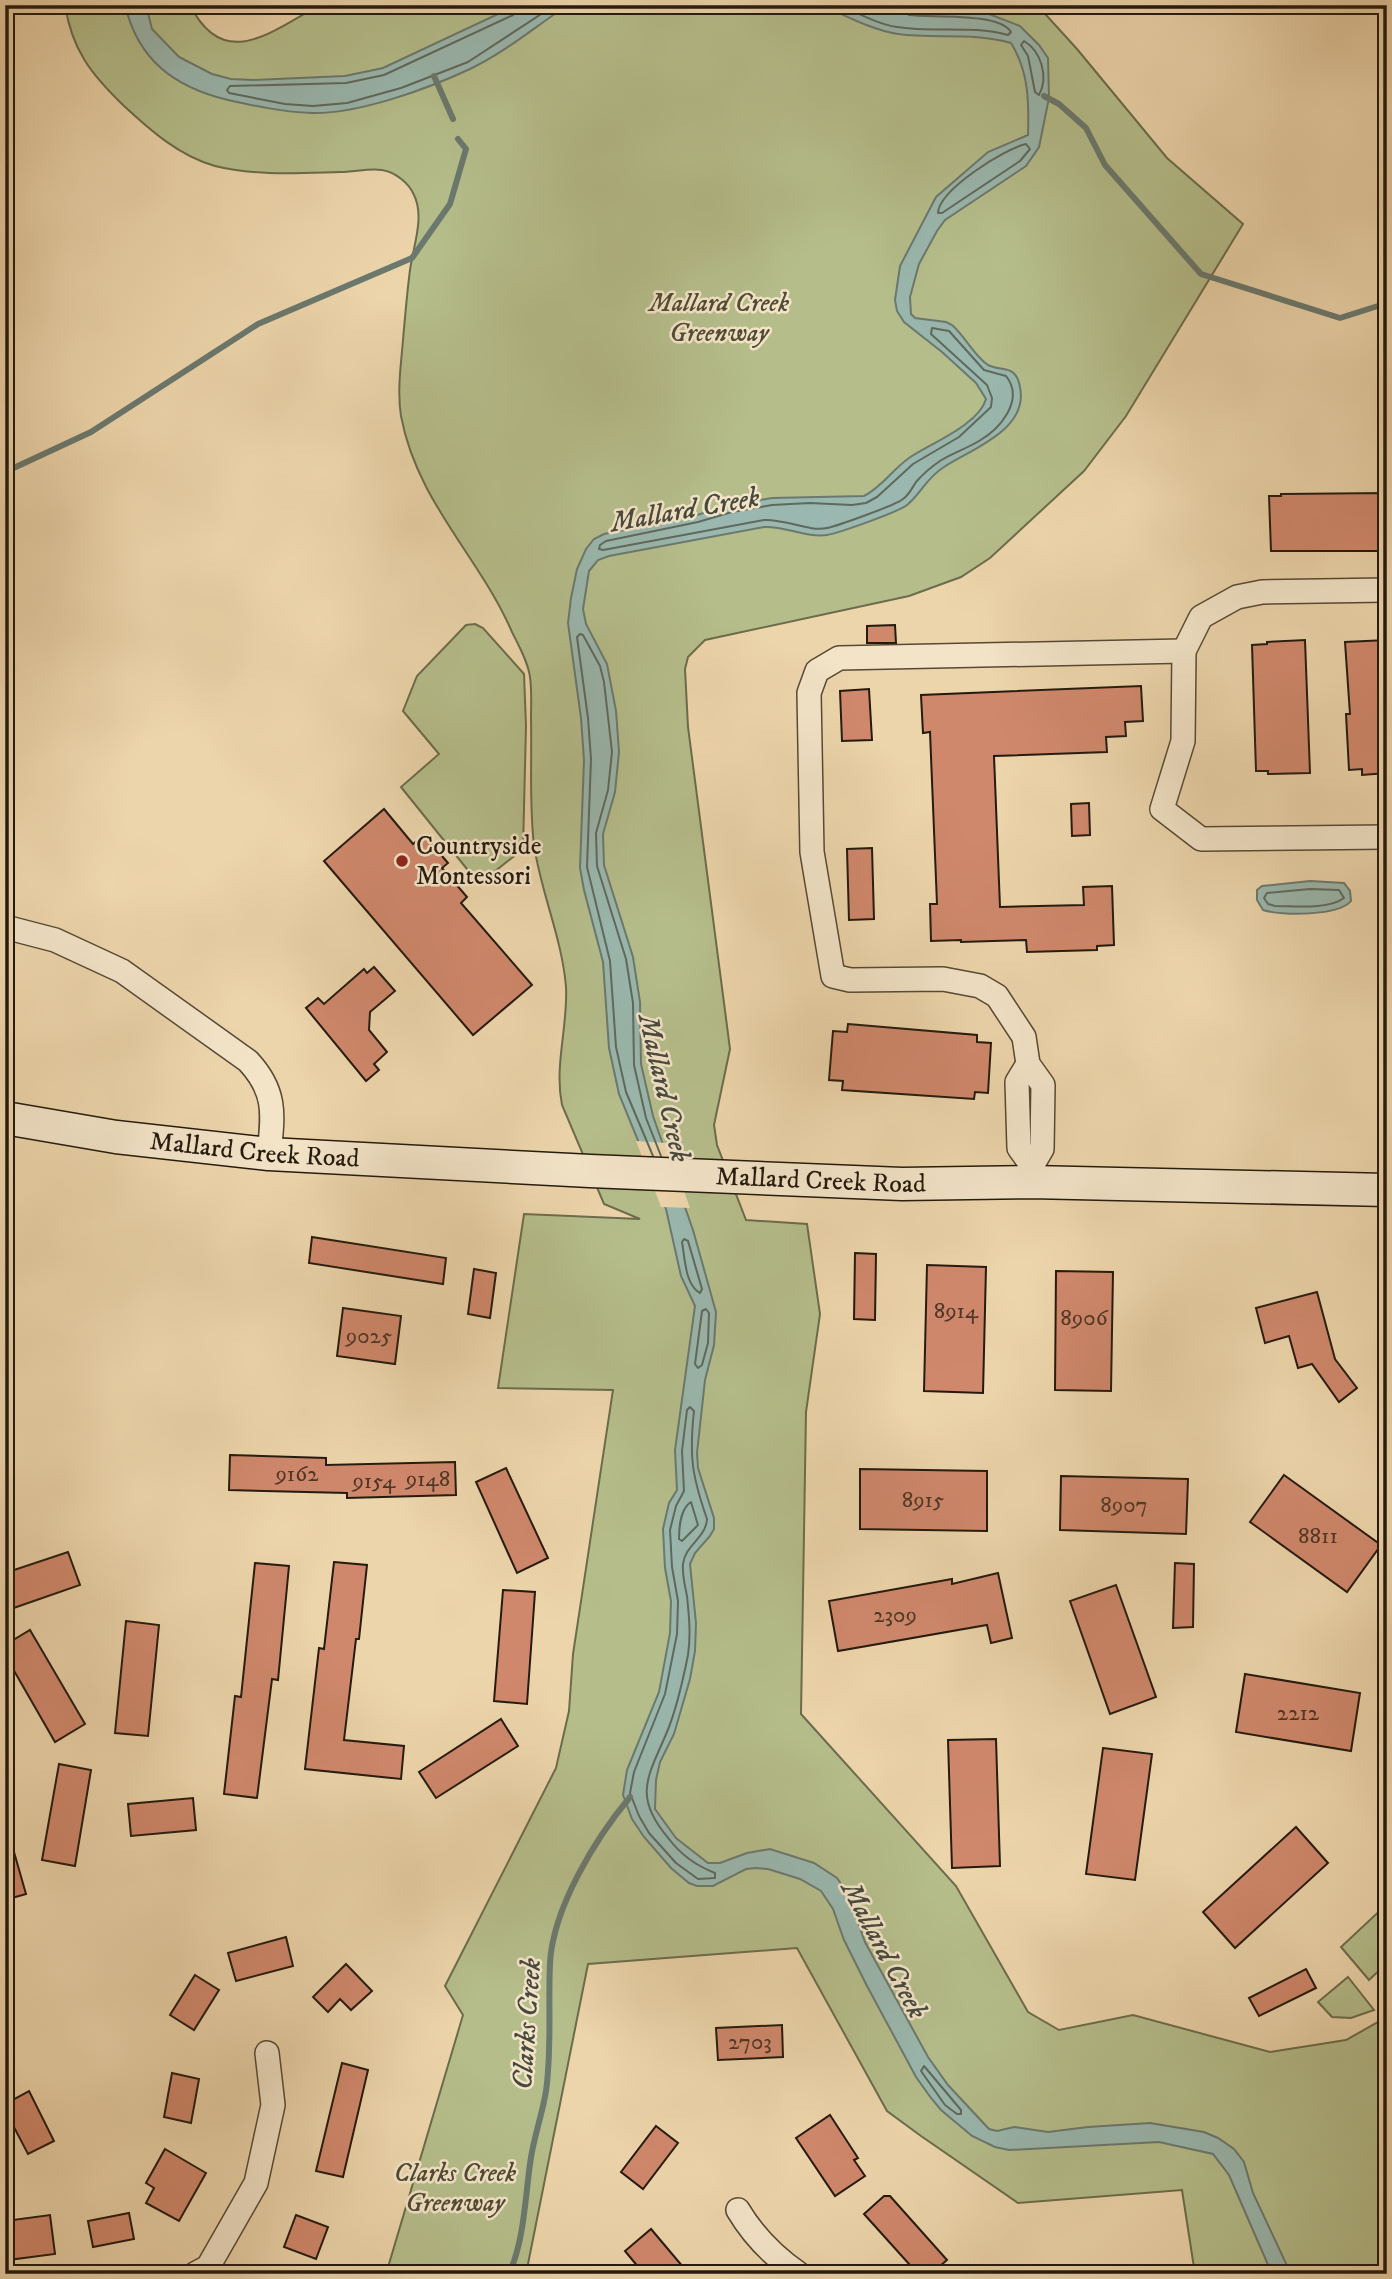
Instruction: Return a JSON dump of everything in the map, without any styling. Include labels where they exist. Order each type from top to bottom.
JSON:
[{"type":"main road","name":"Mallard Creek Road","points":[[5,1118],[116,1137],[269,1154],[590,1171],[902,1184],[1031,1174],[1387,1190]]},
{"type":"street","points":[[1387,590],[1262,592],[1237,597],[1200,617],[1184,651],[1184,741],[1162,809],[1201,839],[1387,837]]},
{"type":"street","points":[[1031,1174],[1019,1148],[1017,1082],[1028,1064],[1024,1037],[997,996],[980,986],[943,979],[850,980],[832,976],[812,852],[809,693],[817,671],[839,658],[1184,651]]},
{"type":"street","points":[[5,927],[55,940],[122,971],[248,1061],[264,1081],[272,1103],[269,1154]]},
{"type":"street","points":[[195,2274],[208,2267],[256,2183],[273,2105],[267,2053]]},
{"type":"street","points":[[738,2210],[766,2249],[799,2274]]},
{"type":"green space","name":"Mallard Creek Greenway","points":[[65,5],[190,5],[203,26],[218,37],[233,42],[267,34],[320,5],[1037,5],[1167,158],[1243,224],[1126,416],[1084,471],[990,558],[961,577],[909,596],[705,640],[688,657],[685,669],[688,727],[730,1049],[714,1125],[717,1145],[746,1220],[807,1224],[820,1314],[806,1412],[801,1714],[956,1886],[1028,2012],[1059,2030],[1133,2015],[1270,2052],[1346,2040],[1387,2017],[1387,2274],[1195,2274],[1182,2190],[1018,2203],[887,2111],[797,1948],[588,1964],[526,2274],[386,2274],[463,2015],[445,1986],[556,1768],[569,1711],[573,1654],[613,1390],[498,1388],[524,1214],[640,1219],[604,1204],[562,1105],[560,1061],[566,987],[560,951],[541,881],[532,829],[531,693],[527,666],[498,604],[420,475],[401,416],[399,397],[405,314],[418,222],[414,195],[401,179],[382,170],[262,173],[215,166],[189,156],[154,133],[101,83],[78,48]]},
{"type":"green space","points":[[475,624],[483,628],[524,674],[526,726],[523,849],[479,884],[401,787],[439,754],[403,711],[417,676],[466,625]]},
{"type":"green space","points":[[1387,1904],[1387,1963],[1369,1980],[1341,1947]]},
{"type":"green space","points":[[1348,1977],[1374,2010],[1351,2018],[1332,2017],[1318,2002]]},
{"type":"water","points":[[125,5],[146,5],[152,29],[179,57],[212,74],[231,79],[253,80],[345,76],[383,68],[517,5],[568,5],[495,55],[453,77],[371,105],[312,113],[228,100],[175,79],[149,56],[131,24]]},
{"type":"water","points":[[822,5],[892,5],[910,9],[984,12],[1020,26],[1048,58],[1049,98],[1039,147],[1026,166],[945,220],[919,264],[910,297],[911,314],[915,318],[952,325],[988,365],[1008,370],[1015,375],[1020,387],[1020,402],[1016,415],[1007,426],[996,436],[938,471],[907,505],[855,526],[827,535],[764,527],[609,556],[598,560],[589,571],[583,609],[586,624],[607,664],[616,711],[619,752],[615,792],[603,834],[604,865],[633,957],[640,1002],[641,1064],[653,1116],[693,1230],[716,1312],[714,1345],[705,1380],[697,1453],[698,1468],[714,1518],[714,1529],[690,1564],[696,1623],[695,1651],[674,1734],[660,1762],[655,1809],[676,1838],[708,1863],[720,1863],[747,1853],[770,1849],[814,1863],[837,1878],[848,1894],[865,1942],[928,2057],[948,2085],[989,2129],[997,2131],[1014,2127],[1048,2132],[1150,2123],[1204,2132],[1234,2149],[1244,2162],[1253,2193],[1291,2274],[1272,2274],[1229,2175],[1213,2154],[1159,2142],[1009,2150],[995,2147],[972,2136],[941,2110],[916,2077],[844,1940],[833,1909],[821,1891],[800,1879],[756,1868],[746,1869],[713,1886],[689,1883],[671,1868],[644,1837],[632,1819],[623,1795],[627,1770],[659,1692],[670,1633],[671,1601],[665,1568],[663,1529],[669,1503],[677,1490],[675,1450],[695,1306],[681,1276],[666,1209],[619,1094],[609,1048],[603,962],[580,868],[584,760],[568,623],[577,569],[586,549],[594,539],[604,534],[772,498],[864,496],[909,458],[974,417],[986,399],[976,383],[904,322],[897,311],[895,300],[900,266],[936,197],[988,152],[1028,135],[1025,76],[1011,43],[983,38],[888,32]]},
{"type":"water","points":[[1310,881],[1344,883],[1350,891],[1351,901],[1335,910],[1296,914],[1263,910],[1257,900],[1257,890],[1262,886]]},
{"type":"pier","points":[[636,1141],[667,1143],[690,1208],[661,1207]]},
{"type":"building","points":[[1387,493],[1387,551],[1271,551],[1269,496]]},
{"type":"building","points":[[895,625],[896,643],[867,643],[867,626]]},
{"type":"building","points":[[1305,640],[1310,773],[1268,774],[1268,771],[1256,771],[1252,645]]},
{"type":"building","points":[[1387,640],[1387,773],[1362,775],[1362,769],[1349,770],[1346,714],[1350,714],[1345,642]]},
{"type":"building","points":[[1141,686],[1143,721],[1125,722],[1126,736],[1106,737],[1107,752],[994,756],[1000,907],[1084,905],[1083,887],[1112,886],[1114,945],[1097,946],[1097,950],[1027,952],[1026,940],[931,941],[930,904],[937,904],[930,732],[923,733],[921,695]]},
{"type":"building","points":[[869,689],[872,740],[842,741],[840,691]]},
{"type":"building","points":[[1089,803],[1090,835],[1072,836],[1071,804]]},
{"type":"building","points":[[384,809],[413,844],[424,835],[448,863],[442,868],[467,897],[461,903],[532,985],[473,1035],[324,861]]},
{"type":"building","points":[[872,848],[874,919],[849,920],[847,849]]},
{"type":"building","points":[[374,967],[395,991],[370,1012],[369,1030],[387,1052],[374,1064],[379,1070],[366,1081],[306,1008],[318,998],[324,1004],[364,969],[367,973]]},
{"type":"building","points":[[848,1024],[977,1035],[977,1042],[991,1043],[988,1093],[975,1092],[974,1099],[842,1090],[843,1081],[829,1080],[833,1031],[847,1032]]},
{"type":"building","points":[[312,1237],[446,1258],[443,1284],[309,1263]]},
{"type":"building","points":[[855,1253],[876,1254],[875,1320],[854,1319]]},
{"type":"building","points":[[927,1265],[986,1267],[983,1393],[924,1391]]},
{"type":"building","points":[[474,1269],[496,1273],[490,1318],[468,1314]]},
{"type":"building","points":[[1056,1271],[1113,1272],[1111,1391],[1055,1390]]},
{"type":"building","points":[[1317,1292],[1335,1359],[1357,1388],[1339,1402],[1312,1364],[1298,1368],[1289,1336],[1265,1343],[1256,1308]]},
{"type":"building","points":[[343,1308],[401,1316],[395,1364],[337,1356]]},
{"type":"building","points":[[230,1455],[326,1458],[326,1465],[455,1462],[456,1495],[347,1498],[347,1493],[229,1490]]},
{"type":"building","points":[[506,1468],[548,1558],[517,1573],[476,1482]]},
{"type":"building","points":[[860,1469],[987,1471],[987,1531],[860,1529]]},
{"type":"building","points":[[1284,1475],[1381,1545],[1347,1592],[1250,1522]]},
{"type":"building","points":[[1061,1476],[1188,1479],[1186,1534],[1060,1530]]},
{"type":"building","points":[[68,1552],[80,1585],[5,1611],[5,1573]]},
{"type":"building","points":[[334,1562],[367,1565],[344,1740],[404,1746],[401,1779],[305,1769],[319,1648],[324,1649]]},
{"type":"building","points":[[255,1563],[289,1566],[278,1680],[272,1679],[257,1798],[224,1794],[235,1696],[241,1697]]},
{"type":"building","points":[[1175,1563],[1194,1564],[1193,1627],[1173,1628]]},
{"type":"building","points":[[998,1573],[1012,1638],[991,1643],[987,1625],[838,1651],[829,1601],[952,1579],[952,1584]]},
{"type":"building","points":[[1116,1585],[1156,1697],[1110,1714],[1070,1601]]},
{"type":"building","points":[[503,1590],[535,1592],[527,1704],[494,1701]]},
{"type":"building","points":[[126,1621],[159,1625],[148,1736],[115,1733]]},
{"type":"building","points":[[30,1630],[85,1724],[55,1742],[5,1655],[5,1645]]},
{"type":"building","points":[[1245,1674],[1360,1693],[1351,1751],[1236,1732]]},
{"type":"building","points":[[501,1719],[518,1746],[436,1798],[419,1772]]},
{"type":"building","points":[[996,1739],[1000,1866],[952,1868],[948,1740]]},
{"type":"building","points":[[1103,1748],[1152,1754],[1135,1880],[1086,1874]]},
{"type":"building","points":[[59,1764],[91,1770],[75,1866],[42,1860]]},
{"type":"building","points":[[193,1798],[196,1830],[131,1836],[128,1804]]},
{"type":"building","points":[[1296,1827],[1328,1863],[1235,1948],[1203,1912]]},
{"type":"building","points":[[5,1838],[10,1838],[26,1894],[5,1900]]},
{"type":"building","points":[[286,1937],[293,1966],[236,1981],[228,1953]]},
{"type":"building","points":[[346,1964],[372,1991],[351,2010],[340,1999],[328,2012],[313,1997]]},
{"type":"building","points":[[1306,1969],[1316,1988],[1259,2016],[1249,1998]]},
{"type":"building","points":[[195,1975],[219,1990],[194,2030],[170,2015]]},
{"type":"building","points":[[782,2025],[783,2057],[718,2060],[716,2028]]},
{"type":"building","points":[[342,2063],[368,2070],[343,2177],[316,2171]]},
{"type":"building","points":[[172,2073],[199,2079],[191,2123],[164,2117]]},
{"type":"building","points":[[29,2091],[54,2141],[28,2154],[5,2110],[5,2104]]},
{"type":"building","points":[[830,2115],[858,2158],[854,2160],[865,2176],[835,2196],[796,2138]]},
{"type":"building","points":[[656,2126],[678,2143],[643,2189],[621,2172]]},
{"type":"building","points":[[165,2149],[206,2173],[179,2221],[146,2203],[154,2188],[146,2183]]},
{"type":"building","points":[[884,2196],[890,2196],[947,2260],[931,2274],[918,2274],[864,2214]]},
{"type":"building","points":[[129,2213],[134,2239],[93,2247],[88,2221]]},
{"type":"building","points":[[50,2215],[55,2254],[8,2260],[5,2221]]},
{"type":"building","points":[[296,2215],[328,2227],[316,2259],[284,2247]]},
{"type":"building","points":[[651,2229],[689,2274],[644,2274],[625,2251]]},
{"type":"waterway","points":[[434,76],[453,119]]},
{"type":"waterway","points":[[1044,96],[1059,104],[1086,128],[1105,165],[1201,274],[1340,318],[1381,305],[1387,306]]},
{"type":"waterway","points":[[5,472],[91,432],[258,324],[412,258],[450,204],[466,149],[458,139]]},
{"type":"waterway","name":"Clarks Creek","points":[[509,2274],[521,2234],[531,2155],[546,2091],[553,1942],[567,1897],[578,1875],[603,1833],[630,1797]]},
{"type":"place","name":"Countryside Montessori","points":[[402,861]]},
{"type":"water label","name":"Mallard Creek","points":[[685,510]]},
{"type":"water label","name":"Mallard Creek","points":[[664,1088]]},
{"type":"water label","name":"Mallard Creek","points":[[884,1950]]},
{"type":"park label","name":"Clarks Creek Greenway","points":[[455,2188]]}]
